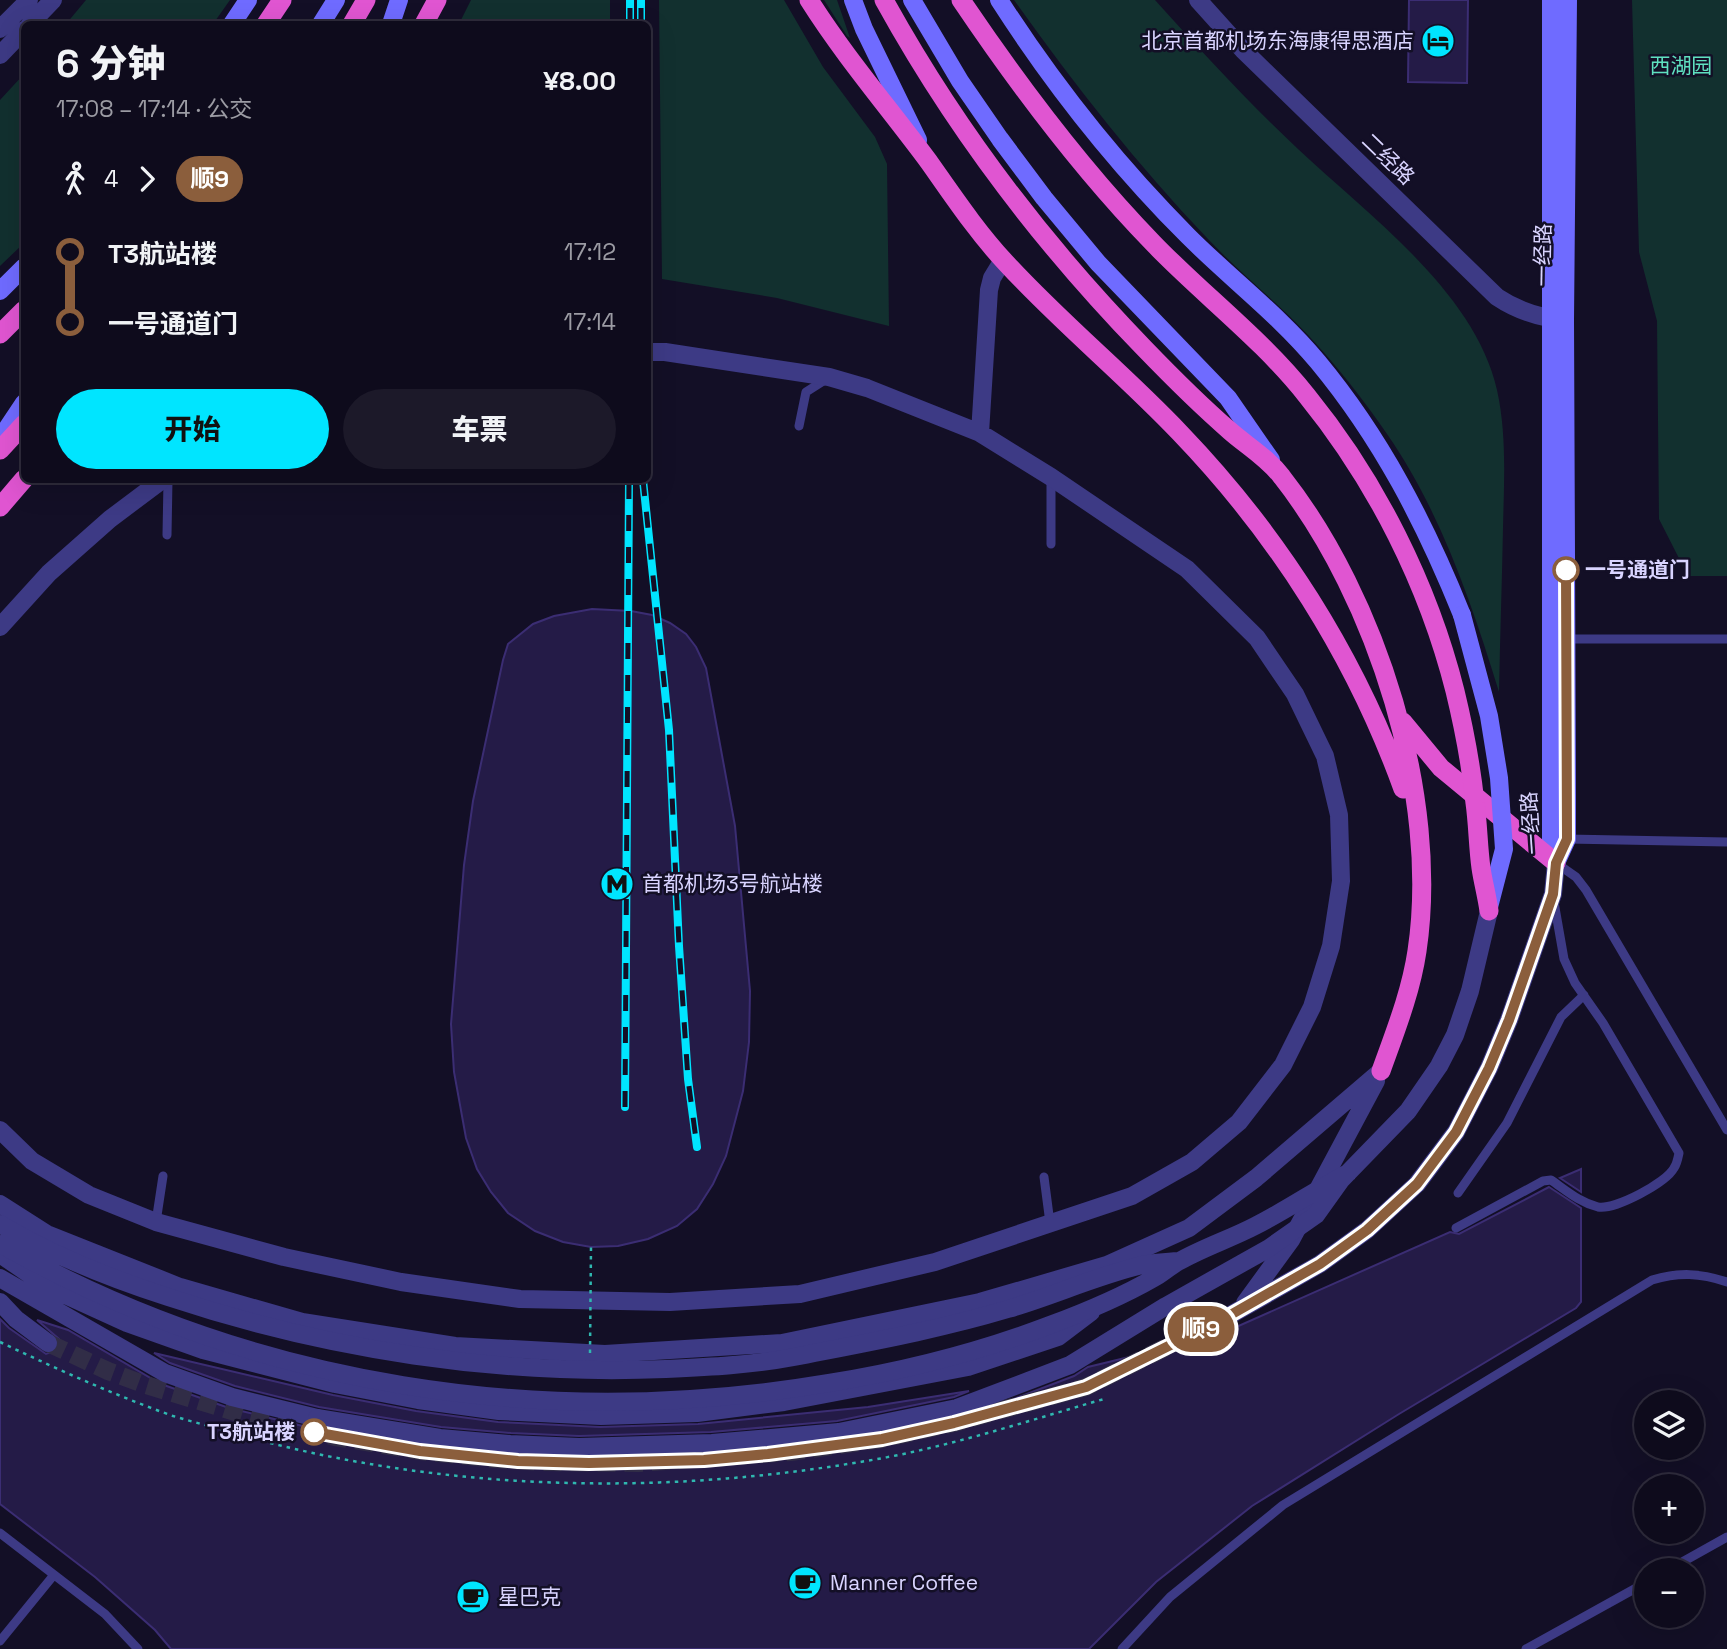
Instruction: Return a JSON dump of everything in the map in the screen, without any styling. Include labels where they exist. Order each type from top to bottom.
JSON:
[{"type":"highway","points":[[268,21],[282,0]]},
{"type":"highway","points":[[354,21],[366,0]]},
{"type":"highway","points":[[426,21],[438,0]]},
{"type":"highway","points":[[809,0],[855,67],[1003,260],[1077,335],[1160,411],[1249,511],[1286,561],[1344,657],[1392,760],[1421,844]]},
{"type":"highway","points":[[884,0],[912,50],[956,118],[1023,211],[1111,313],[1214,416],[1280,474],[1319,531],[1352,590],[1384,667],[1407,757],[1421,844],[1423,895],[1416,955],[1407,995],[1381,1071]]},
{"type":"highway","points":[[961,0],[1035,106],[1090,173],[1176,267],[1278,362],[1320,413],[1365,478],[1405,554],[1449,669],[1469,759],[1481,868],[1489,911]]},
{"type":"highway","points":[[0,334],[21,313]]},
{"type":"highway","points":[[0,450],[21,427]]},
{"type":"highway","points":[[0,507],[21,482]]},
{"type":"highway","points":[[1394,706],[1414,738],[1441,768],[1556,863]]},
{"type":"main road","points":[[234,21],[248,0]]},
{"type":"main road","points":[[323,21],[336,0]]},
{"type":"main road","points":[[392,21],[399,0]]},
{"type":"main road","points":[[853,0],[864,29],[929,162]]},
{"type":"main road","points":[[912,0],[960,81],[1044,198],[1098,263],[1228,398],[1280,474]]},
{"type":"main road","points":[[999,0],[1050,75],[1111,151],[1187,235],[1300,341],[1354,410],[1388,460],[1410,499],[1441,562],[1462,615],[1489,716],[1499,778],[1504,849],[1489,911]]},
{"type":"main road","name":"一经路","points":[[1551,0],[1566,639],[1567,839],[1556,863]]},
{"type":"main road","name":"一经路","points":[[1556,863],[1551,839],[1557,319],[1568,0]]},
{"type":"main road","points":[[0,290],[21,270]]},
{"type":"main road","points":[[0,439],[21,408]]},
{"type":"street","points":[[0,29],[29,0]]},
{"type":"street","points":[[33,21],[53,0]]},
{"type":"street","name":"二经路","points":[[1198,0],[1243,50],[1497,297],[1513,308],[1557,319]]},
{"type":"street","points":[[0,55],[21,33]]},
{"type":"street","points":[[980,433],[989,290],[992,278],[1003,260]]},
{"type":"street","points":[[0,1130],[32,1161],[89,1195],[156,1222],[284,1257],[401,1282],[520,1299],[670,1302],[800,1294],[935,1262],[1132,1196],[1192,1162],[1239,1122],[1283,1065],[1312,1007],[1331,946],[1341,881],[1339,815],[1325,756],[1295,694],[1257,638],[1186,569],[1051,477],[980,433],[867,388],[829,377],[651,352]]},
{"type":"street","points":[[0,627],[49,573],[110,519],[158,483]]},
{"type":"street","points":[[1381,1071],[1291,1240],[1244,1305],[1225,1318],[1320,1264],[1367,1230],[1417,1184],[1456,1132],[1489,1068],[1509,1020],[1553,894],[1556,863]]},
{"type":"street","points":[[0,1278],[166,1373],[232,1396],[317,1418],[413,1434],[510,1444],[579,1447],[712,1443],[839,1432],[957,1408],[1070,1365],[1287,1237],[1316,1215],[1348,1173],[1398,1123],[1439,1066],[1464,1012],[1489,911]]},
{"type":"street","points":[[0,1254],[48,1287],[127,1323],[203,1350],[335,1384],[499,1411],[601,1416],[697,1413],[784,1402],[968,1367],[1058,1337],[1149,1269],[1189,1228],[1256,1178],[1381,1071]]},
{"type":"street","points":[[0,1244],[68,1280],[138,1311],[192,1331],[299,1363],[361,1378],[414,1388],[517,1400],[600,1404],[677,1402],[736,1397],[917,1366],[1023,1335],[1087,1311],[1150,1281],[1186,1258],[1264,1221],[1348,1173]]},
{"type":"street","points":[[0,1204],[47,1234],[180,1287],[302,1322],[455,1346],[605,1354],[782,1343],[981,1302],[1107,1265],[1189,1228]]},
{"type":"street","points":[[0,1224],[54,1253],[105,1275],[261,1325],[323,1339],[419,1355],[570,1369],[661,1369],[779,1360],[982,1316],[1138,1266],[1186,1258]]},
{"type":"street","points":[[0,1302],[48,1343],[0,1317]]},
{"type":"lane","points":[[799,426],[806,392],[829,377]]},
{"type":"lane","points":[[1051,477],[1051,544]]},
{"type":"lane","points":[[167,535],[168,483]]},
{"type":"lane","points":[[1566,639],[1727,639]]},
{"type":"lane","points":[[1567,839],[1727,842]]},
{"type":"lane","points":[[1556,863],[1576,877],[1586,890],[1727,1129]]},
{"type":"lane","points":[[1456,1228],[1543,1181],[1551,1180],[1574,1198],[1605,1207],[1634,1197],[1668,1176],[1674,1169],[1679,1153],[1603,1023],[1575,983],[1564,959],[1553,894]]},
{"type":"lane","points":[[1458,1193],[1507,1123],[1561,1017],[1584,995]]},
{"type":"lane","points":[[156,1222],[163,1176]]},
{"type":"lane","points":[[1044,1177],[1051,1223]]},
{"type":"lane","points":[[1122,1649],[1170,1597],[1283,1505],[1640,1287],[1672,1274],[1691,1273],[1727,1282]]},
{"type":"lane","points":[[0,1533],[105,1614],[138,1649]]},
{"type":"lane","points":[[1689,1558],[1727,1537]]},
{"type":"lane","points":[[0,1642],[53,1576]]},
{"type":"lane","points":[[1527,1649],[1634,1589]]},
{"type":"path","points":[[590,1353],[591,1247]]},
{"type":"green space","points":[[86,0],[230,0],[215,21],[68,21]]},
{"type":"green space","points":[[471,0],[610,0],[610,21],[460,21]]},
{"type":"green space","points":[[659,0],[784,0],[823,67],[875,137],[887,164],[889,326],[777,298],[662,279]]},
{"type":"green space","points":[[824,0],[837,0],[850,38],[847,36]]},
{"type":"green space","points":[[1014,0],[1155,0],[1261,113],[1386,228],[1443,288],[1466,320],[1485,354],[1497,390],[1504,441],[1499,692],[1478,625],[1439,526],[1406,463],[1378,421],[1308,335],[1220,251],[1156,182],[1083,93]]},
{"type":"green space","name":"西湖园","points":[[1632,0],[1727,0],[1727,576],[1688,576],[1659,519],[1657,321],[1639,252]]},
{"type":"green space","points":[[21,77],[21,246],[0,266],[0,100]]},
{"type":"building","name":"北京首都机场东海康得思酒店","points":[[1409,0],[1468,0],[1467,83],[1408,82]]},
{"type":"building","points":[[592,609],[631,611],[652,615],[670,623],[686,634],[706,668],[735,826],[750,991],[749,1042],[743,1091],[726,1156],[713,1184],[697,1209],[677,1226],[648,1239],[618,1246],[591,1247],[563,1242],[535,1231],[508,1213],[491,1192],[477,1169],[466,1138],[454,1072],[451,1024],[464,865],[473,801],[508,644],[533,624],[554,616]]},
{"type":"building","points":[[1581,1169],[1581,1192],[1560,1178]]},
{"type":"building","points":[[1549,1187],[1581,1208],[1581,1302],[1576,1308],[1252,1506],[1156,1582],[1089,1649],[171,1649],[155,1630],[95,1577],[0,1504],[0,1319],[46,1354],[57,1350],[59,1339],[37,1320],[68,1330],[161,1384],[229,1408],[315,1429],[438,1449],[509,1455],[579,1458],[713,1454],[841,1443],[961,1419],[1074,1376],[1088,1367],[1216,1336],[1450,1232],[1459,1234]]},
{"type":"building","points":[[154,1353],[333,1395],[416,1411],[498,1422],[600,1427],[698,1424],[868,1407],[969,1391],[954,1397],[837,1421],[711,1432],[579,1436],[511,1433],[441,1427],[319,1407],[235,1386],[170,1363]]},
{"type":"tunnel","points":[[48,1343],[143,1384],[245,1415],[335,1437],[420,1451],[495,1459],[638,1463],[791,1452],[882,1439],[954,1423],[1086,1387],[1225,1318]]},
{"type":"railway","points":[[630,0],[630,21]]},
{"type":"railway","points":[[641,0],[641,21]]},
{"type":"railway","points":[[625,1107],[629,483]]},
{"type":"railway","points":[[643,483],[669,730],[679,946],[688,1079],[697,1147]]},
{"type":"bus line","name":"顺9","points":[[314,1432],[447,1454],[589,1463],[704,1460],[882,1439],[954,1423],[1086,1387],[1225,1318],[1320,1264],[1367,1230],[1417,1184],[1456,1132],[1489,1068],[1509,1020],[1553,894],[1556,863],[1567,839],[1566,570]]},
{"type":"place","name":"北京首都机场东海康得思酒店","points":[[1438,41]]},
{"type":"place","name":"一号通道门","points":[[1566,570]]},
{"type":"place","name":"首都机场3号航站楼","points":[[617,884]]},
{"type":"place","name":"T3航站楼","points":[[314,1432]]},
{"type":"place","name":"Manner Coffee","points":[[805,1583]]},
{"type":"place","name":"星巴克","points":[[473,1597]]}]
